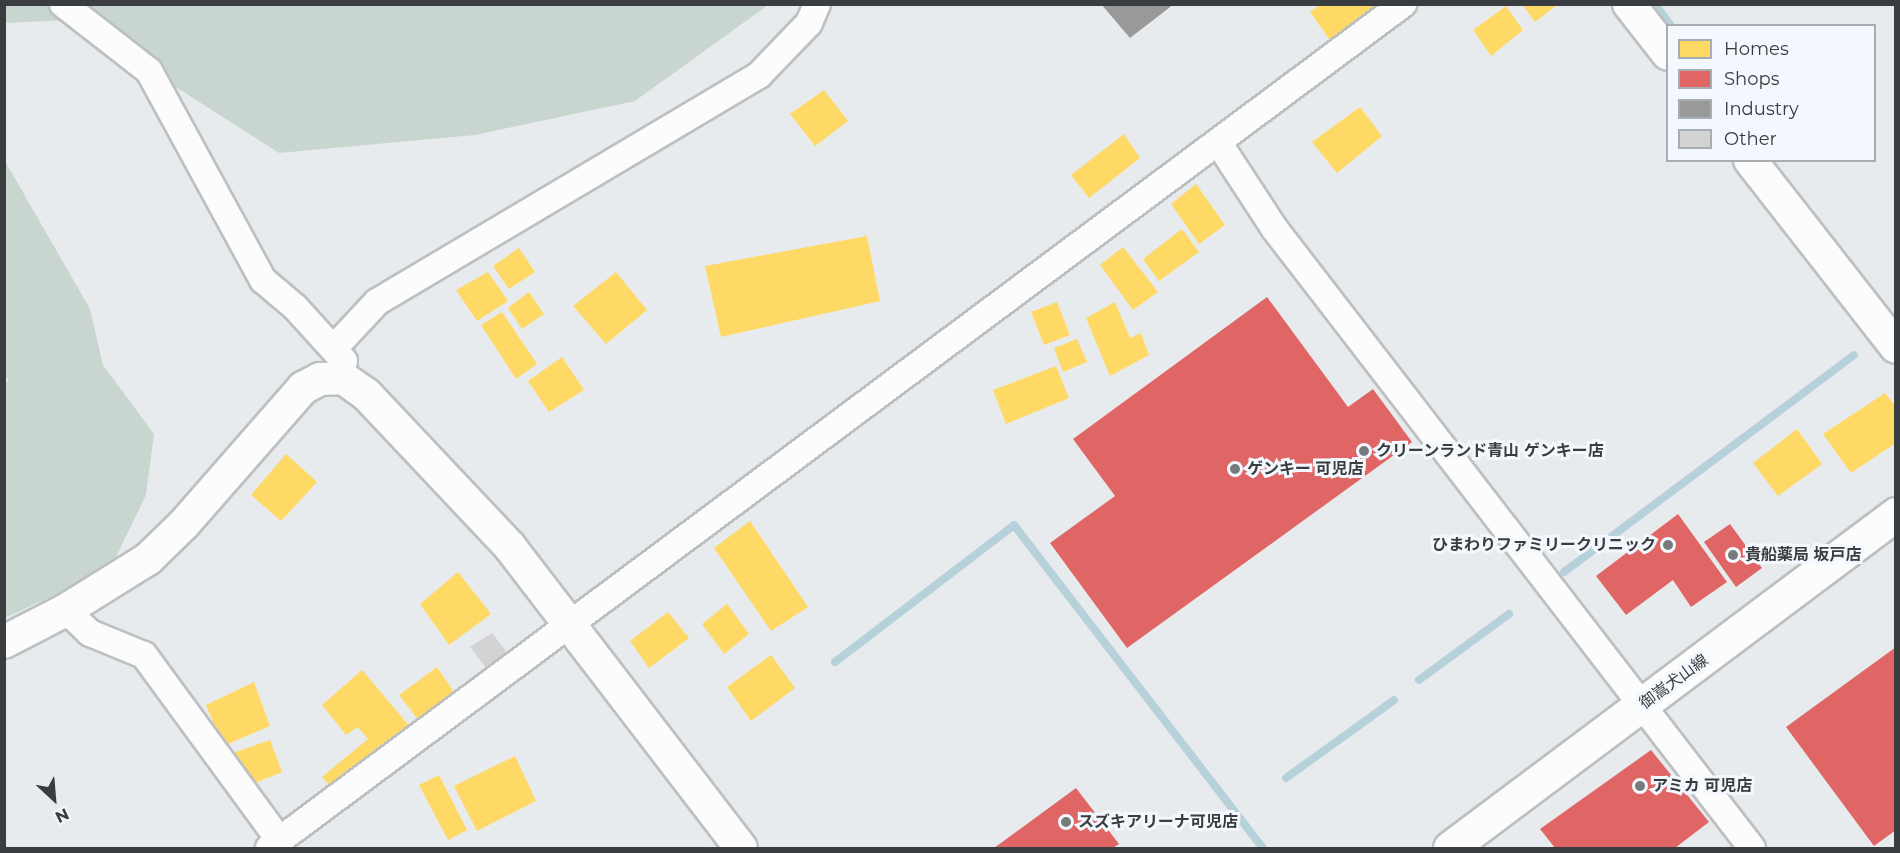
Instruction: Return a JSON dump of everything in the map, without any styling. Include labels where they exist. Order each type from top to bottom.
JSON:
[{"type":"main road","name":"御嵩犬山線","points":[[1450,849],[1896,514]]},
{"type":"street","points":[[63,4],[149,71],[263,280],[334,348],[345,362],[343,378]]},
{"type":"street","points":[[334,348],[377,302],[759,75],[809,23],[817,4]]},
{"type":"street","points":[[66,610],[90,633],[144,655],[274,845],[1403,4]]},
{"type":"street","points":[[1629,4],[1666,51]]},
{"type":"street","points":[[1218,142],[1274,228],[1752,849]]},
{"type":"street","points":[[1752,162],[1896,347]]},
{"type":"street","points":[[4,642],[66,610],[148,559],[184,524],[303,388],[320,379],[343,378],[366,394],[464,495],[570,625],[741,849]]},
{"type":"shaded area","points":[[4,5],[768,5],[635,101],[475,135],[279,153],[71,20],[5,23]]},
{"type":"shaded area","points":[[5,161],[90,309],[103,365],[154,434],[146,495],[116,557],[76,585],[5,618],[4,385],[9,380],[4,375]]},
{"type":"building: Homes","points":[[1321,4],[1390,4],[1334,46],[1310,12]]},
{"type":"building: Homes","points":[[1522,4],[1558,4],[1535,22]]},
{"type":"building: Homes","points":[[1506,6],[1523,30],[1491,56],[1473,30]]},
{"type":"building: Homes","points":[[824,90],[848,121],[815,146],[790,114]]},
{"type":"building: Homes","points":[[1360,107],[1382,136],[1337,173],[1312,142]]},
{"type":"building: Homes","points":[[1124,134],[1140,158],[1089,198],[1071,175]]},
{"type":"building: Homes","points":[[1196,184],[1225,225],[1199,244],[1171,204]]},
{"type":"building: Homes","points":[[1182,229],[1199,252],[1159,281],[1143,259]]},
{"type":"building: Homes","points":[[867,236],[880,301],[721,337],[705,266]]},
{"type":"building: Homes","points":[[1123,247],[1158,292],[1133,310],[1100,265]]},
{"type":"building: Homes","points":[[519,248],[535,272],[509,289],[493,266]]},
{"type":"building: Homes","points":[[488,272],[508,301],[477,321],[456,290]]},
{"type":"building: Homes","points":[[616,272],[647,310],[606,344],[573,306]]},
{"type":"building: Homes","points":[[529,292],[544,314],[522,329],[508,308]]},
{"type":"building: Homes","points":[[1057,302],[1070,335],[1044,345],[1031,312]]},
{"type":"building: Homes","points":[[1115,302],[1130,338],[1141,333],[1149,355],[1110,376],[1086,318]]},
{"type":"building: Homes","points":[[502,312],[537,364],[516,379],[481,325]]},
{"type":"building: Homes","points":[[1077,339],[1087,362],[1063,372],[1054,348]]},
{"type":"building: Homes","points":[[562,357],[584,390],[549,412],[528,381]]},
{"type":"building: Homes","points":[[1056,366],[1069,398],[1006,424],[993,390]]},
{"type":"building: Homes","points":[[1885,393],[1896,407],[1896,443],[1851,473],[1823,434]]},
{"type":"building: Homes","points":[[1797,429],[1822,464],[1778,496],[1753,463]]},
{"type":"building: Homes","points":[[286,454],[317,482],[281,521],[251,495]]},
{"type":"building: Homes","points":[[750,521],[808,607],[771,631],[714,548]]},
{"type":"building: Homes","points":[[458,572],[491,614],[449,645],[420,604]]},
{"type":"building: Homes","points":[[727,604],[749,634],[724,654],[702,624]]},
{"type":"building: Homes","points":[[668,612],[689,638],[649,668],[630,641]]},
{"type":"building: Homes","points":[[771,655],[795,688],[751,721],[727,687]]},
{"type":"building: Homes","points":[[437,667],[456,695],[420,722],[399,695]]},
{"type":"building: Homes","points":[[362,670],[417,735],[338,795],[322,777],[368,739],[358,727],[346,735],[322,705]]},
{"type":"building: Homes","points":[[254,682],[270,726],[223,746],[206,705]]},
{"type":"building: Homes","points":[[270,740],[282,772],[243,788],[230,754]]},
{"type":"building: Homes","points":[[515,756],[536,801],[477,831],[454,786]]},
{"type":"building: Homes","points":[[439,775],[467,830],[448,840],[419,785]]},
{"type":"building: Shops","name":"ゲンキー 可児店","points":[[1267,297],[1348,407],[1373,389],[1412,442],[1127,648],[1050,543],[1115,496],[1073,439]]},
{"type":"building: Shops","name":"ひまわりファミリークリニック","points":[[1678,514],[1727,582],[1691,607],[1673,580],[1626,615],[1596,576]]},
{"type":"building: Shops","name":"貴船薬局 坂戸店","points":[[1730,524],[1762,568],[1736,587],[1704,542]]},
{"type":"building: Shops","points":[[1896,647],[1896,830],[1874,846],[1786,727]]},
{"type":"building: Shops","name":"アミカ 可児店","points":[[1651,750],[1709,822],[1675,848],[1555,848],[1540,829]]},
{"type":"building: Shops","name":"スズキアリーナ可児店","points":[[1076,788],[1119,844],[1113,848],[994,848]]},
{"type":"building: Industry","points":[[1101,4],[1174,4],[1130,38]]},
{"type":"building: Other","points":[[492,633],[510,656],[489,672],[470,647]]},
{"type":"waterway","points":[[1655,4],[1670,24]]},
{"type":"waterway","points":[[1564,572],[1854,355]]},
{"type":"waterway","points":[[835,662],[1014,525],[1263,848]]},
{"type":"waterway","points":[[1419,680],[1509,614]]},
{"type":"waterway","points":[[1286,778],[1394,700]]},
{"type":"place","name":"クリーンランド青山 ゲンキー店","points":[[1364,451]]},
{"type":"place","name":"ゲンキー 可児店","points":[[1235,469]]},
{"type":"place","name":"ひまわりファミリークリニック","points":[[1668,545]]},
{"type":"place","name":"貴船薬局 坂戸店","points":[[1733,555]]},
{"type":"place","name":"アミカ 可児店","points":[[1640,786]]},
{"type":"place","name":"スズキアリーナ可児店","points":[[1066,822]]}]
